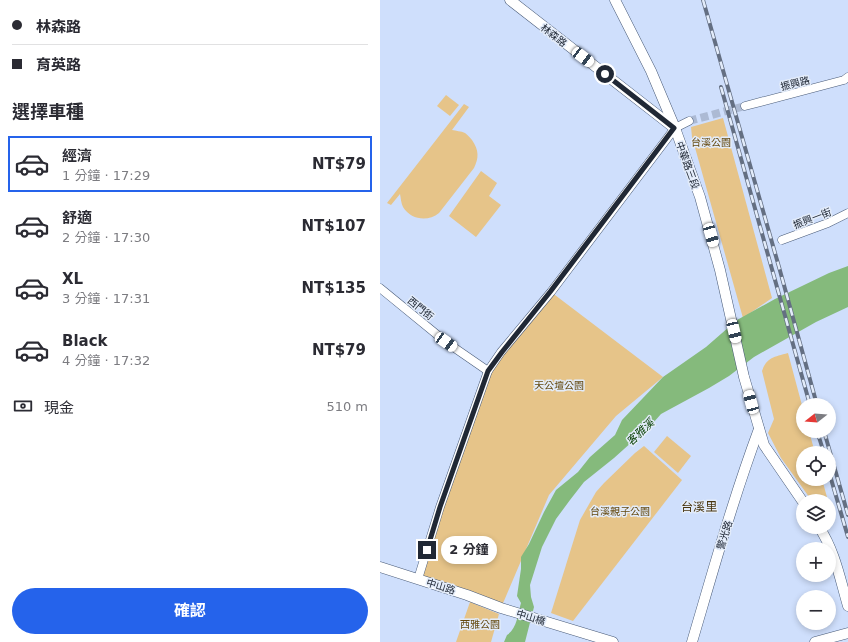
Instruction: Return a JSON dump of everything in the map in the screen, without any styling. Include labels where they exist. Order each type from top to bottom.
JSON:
[{"type":"street","name":"林森路","points":[[510,0],[674,128]]},
{"type":"street","name":"中華路三段","points":[[616,0],[651,71],[700,197],[720,270],[744,377],[759,429]]},
{"type":"street","name":"振興路","points":[[745,106],[844,80],[848,77]]},
{"type":"street","points":[[650,109],[660,109],[662,106],[661,96]]},
{"type":"street","points":[[418,579],[440,507],[488,371],[550,292],[674,128],[689,121]]},
{"type":"street","name":"振興一街","points":[[782,240],[848,213]]},
{"type":"street","name":"西門街","points":[[380,288],[446,342],[488,371]]},
{"type":"street","points":[[759,429],[764,444],[798,494]]},
{"type":"street","name":"警光路","points":[[692,642],[736,494],[759,429]]},
{"type":"street","points":[[823,534],[835,558],[848,606]]},
{"type":"street","name":"中山路","points":[[380,567],[467,595],[501,608]]},
{"type":"street","name":"中山橋","points":[[501,608],[613,642]]},
{"type":"street","points":[[815,642],[848,633]]},
{"type":"green space","points":[[446,95],[459,105],[450,116],[437,106]]},
{"type":"green space","points":[[464,104],[469,107],[452,130],[465,133],[472,140],[478,154],[477,161],[474,168],[439,213],[430,218],[420,218],[410,215],[403,207],[400,194],[391,205],[387,203]]},
{"type":"green space","name":"台溪公園","points":[[723,118],[772,298],[743,318],[692,137],[691,127]]},
{"type":"green space","points":[[481,171],[497,183],[489,196],[501,205],[476,237],[449,216]]},
{"type":"green space","name":"天公壇公園","points":[[551,292],[663,377],[616,416],[549,495],[501,608],[418,579],[488,371]]},
{"type":"green space","points":[[788,353],[800,398],[796,398],[796,438],[811,438],[813,446],[796,446],[796,479],[781,458],[768,433],[774,419],[762,371],[766,363],[775,357]]},
{"type":"green space","points":[[667,436],[691,456],[678,473],[654,452]]},
{"type":"green space","name":"台溪親子公園","points":[[644,446],[682,480],[573,621],[551,613],[580,520],[596,492]]},
{"type":"green space","points":[[801,486],[824,486],[826,494],[807,494]]},
{"type":"green space","name":"西雅公園","points":[[470,602],[499,614],[491,642],[456,642]]},
{"type":"water","name":"客雅溪","points":[[848,266],[848,307],[816,322],[754,357],[729,376],[661,414],[646,431],[584,482],[556,519],[542,547],[530,585],[534,607],[525,642],[504,642],[507,635],[515,625],[521,603],[517,596],[521,569],[521,557],[556,490],[578,472],[590,457],[615,435],[622,420],[663,377],[706,347],[737,320],[775,299],[829,273]]},
{"type":"tunnel","points":[[689,121],[745,106]]},
{"type":"railway","points":[[703,0],[815,398]]},
{"type":"railway","points":[[721,87],[808,398]]},
{"type":"railway","points":[[819,438],[822,446]]},
{"type":"railway","points":[[826,438],[848,515]]},
{"type":"railway","points":[[833,486],[848,537]]},
{"type":"district","name":"台溪里","points":[[699,507]]},
{"type":"route","points":[[427,550],[440,507],[488,371],[550,292],[674,128],[605,74]]}]
